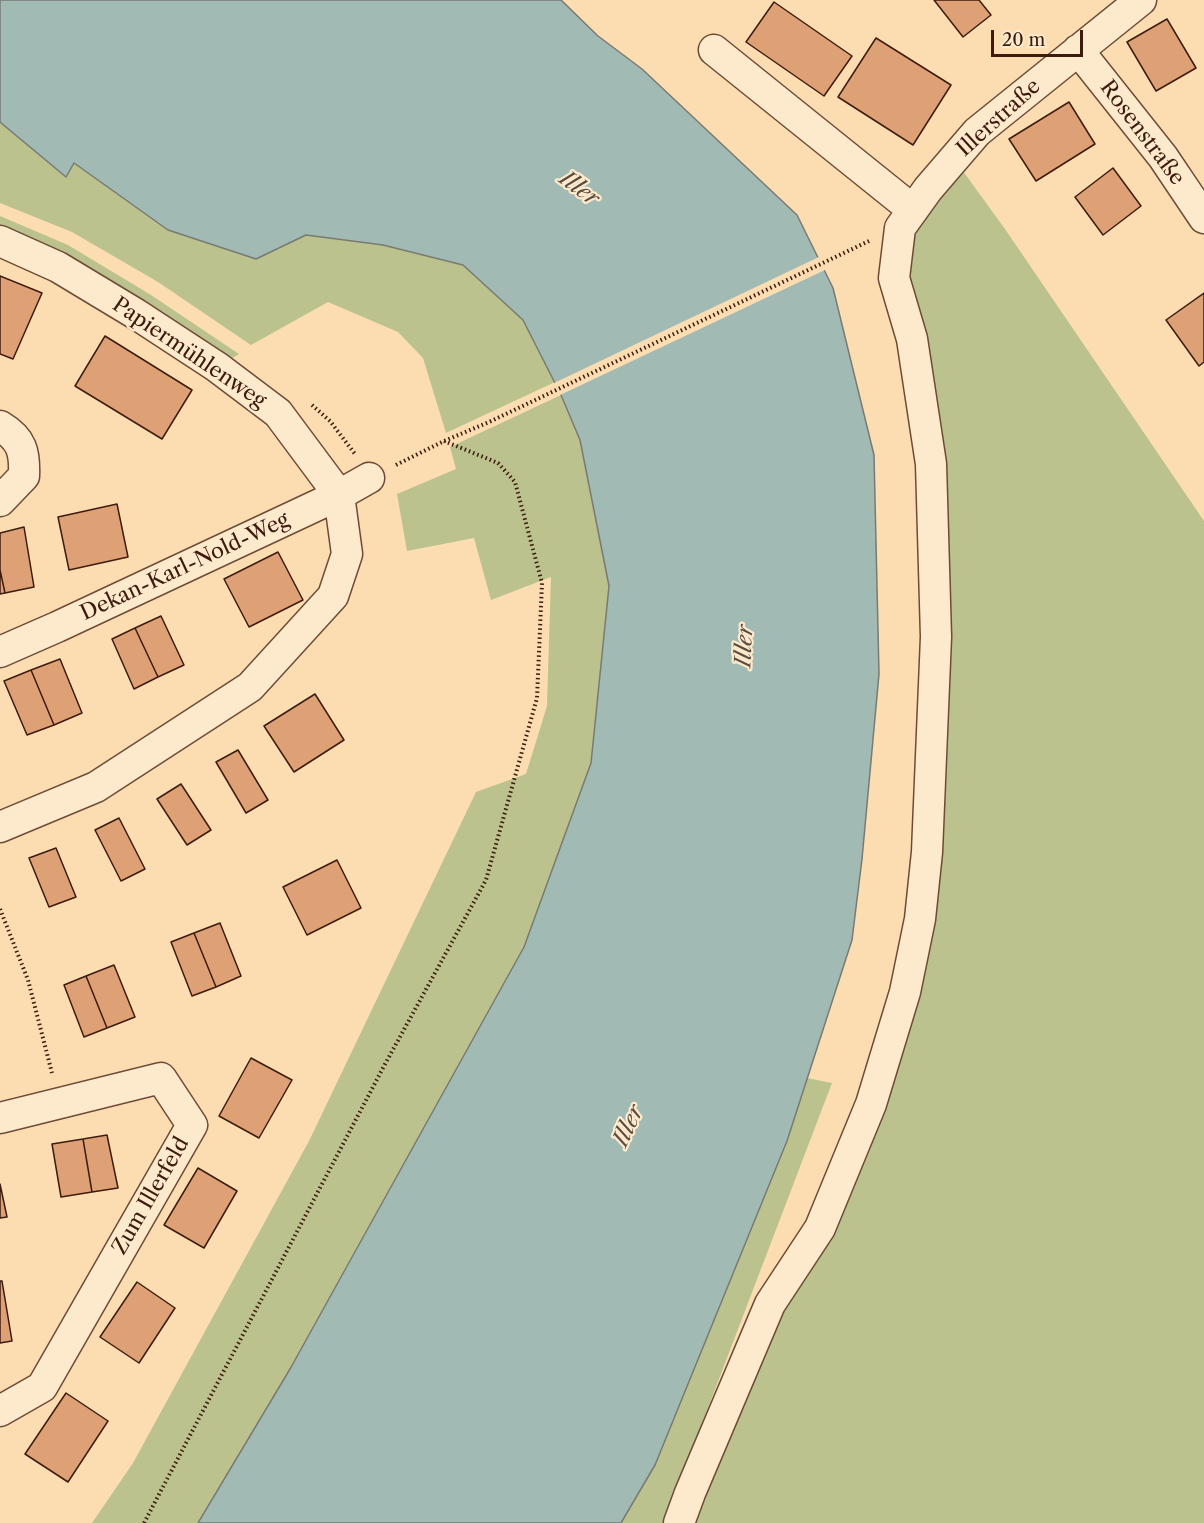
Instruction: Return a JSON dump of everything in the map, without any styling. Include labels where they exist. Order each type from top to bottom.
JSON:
[{"type":"street","name":"Illerstraße","points":[[906,219],[928,189],[977,132],[1142,0]]},
{"type":"street","points":[[679,1523],[694,1482],[770,1304],[820,1228],[871,1104],[905,992],[920,919],[927,852],[936,614],[931,464],[912,339],[894,278],[906,219],[714,50]]},
{"type":"street","name":"Rosenstraße","points":[[1078,50],[1163,157],[1204,218]]},
{"type":"street","name":"Papiermühlenweg","points":[[0,241],[57,267],[136,314],[217,367],[278,413],[339,495],[347,554],[333,596],[250,687],[96,787],[0,827]]},
{"type":"street","points":[[0,426],[13,434],[24,456],[24,476],[0,501]]},
{"type":"street","name":"Dekan-Karl-Nold-Weg","points":[[0,652],[339,495],[369,478]]},
{"type":"street","name":"Zum Illerfeld","points":[[0,1118],[161,1078],[192,1125],[42,1387],[0,1411]]},
{"type":"path","points":[[369,478],[851,250]]},
{"type":"path","points":[[144,1523],[384,1066],[486,880],[537,698],[542,583],[515,482],[498,463],[444,441]]},
{"type":"path","points":[[0,909],[28,980],[60,1103]]},
{"type":"green space","points":[[0,122],[66,177],[74,162],[168,230],[255,259],[306,235],[383,245],[463,265],[523,320],[555,382],[446,433],[423,358],[398,332],[328,302],[251,345],[158,282],[72,232],[0,203]]},
{"type":"green space","points":[[960,167],[1005,229],[1204,521],[1204,1523],[687,1523],[696,1494],[879,1103],[944,643],[907,288],[913,236]]},
{"type":"green space","points":[[0,216],[68,245],[151,295],[239,354],[226,362],[0,234]]},
{"type":"green space","points":[[561,395],[580,439],[609,586],[591,763],[524,947],[290,1369],[198,1523],[92,1523],[133,1463],[309,1141],[476,792],[526,774],[547,706],[551,577],[491,600],[474,538],[407,551],[397,494],[456,469],[450,447]]},
{"type":"green space","points":[[807,1078],[832,1083],[664,1523],[621,1523],[655,1465],[787,1141]]},
{"type":"water","name":"Iller","points":[[0,0],[561,0],[598,36],[642,69],[797,215],[833,288],[874,455],[879,674],[852,940],[787,1141],[655,1465],[621,1523],[198,1523],[290,1369],[524,947],[591,763],[609,586],[580,440],[561,395],[523,320],[463,265],[383,245],[306,235],[256,259],[168,230],[74,163],[66,177],[0,122]]},
{"type":"pier","points":[[821,256],[827,269],[558,396],[552,384]]},
{"type":"building","points":[[934,0],[979,0],[991,15],[963,37]]},
{"type":"building","points":[[774,2],[852,56],[824,96],[746,42]]},
{"type":"building","points":[[1167,19],[1196,68],[1156,91],[1127,42]]},
{"type":"building","points":[[876,38],[951,85],[913,145],[838,97]]},
{"type":"building","points":[[1069,102],[1095,144],[1036,181],[1009,139]]},
{"type":"building","points":[[1113,168],[1141,206],[1103,235],[1075,197]]},
{"type":"building","points":[[0,276],[42,293],[13,359],[0,354]]},
{"type":"building","points":[[1204,293],[1204,362],[1199,366],[1166,320]]},
{"type":"building","points":[[105,336],[192,390],[162,439],[75,386]]},
{"type":"building","points":[[117,504],[128,557],[69,570],[58,517]]},
{"type":"building","points":[[24,527],[34,587],[5,593],[0,570],[0,533]]},
{"type":"building","points":[[278,552],[303,600],[249,627],[224,579]]},
{"type":"building","points":[[0,570],[5,593],[0,594]]},
{"type":"building","points":[[161,616],[184,665],[158,677],[135,628]]},
{"type":"building","points":[[135,628],[158,677],[134,689],[112,639]]},
{"type":"building","points":[[60,659],[82,713],[54,725],[31,670]]},
{"type":"building","points":[[31,670],[54,725],[27,735],[4,681]]},
{"type":"building","points":[[315,694],[344,740],[294,772],[264,726]]},
{"type":"building","points":[[238,750],[268,800],[246,813],[216,762]]},
{"type":"building","points":[[181,784],[211,830],[187,845],[157,799]]},
{"type":"building","points":[[119,818],[145,869],[121,881],[95,830]]},
{"type":"building","points":[[56,848],[76,897],[49,907],[29,858]]},
{"type":"building","points":[[337,860],[361,908],[307,935],[283,887]]},
{"type":"building","points":[[220,923],[241,976],[216,987],[194,933]]},
{"type":"building","points":[[194,933],[216,987],[192,996],[171,942]]},
{"type":"building","points":[[114,965],[135,1017],[107,1028],[86,976]]},
{"type":"building","points":[[86,976],[107,1028],[84,1037],[64,985]]},
{"type":"building","points":[[251,1058],[292,1080],[259,1138],[219,1116]]},
{"type":"building","points":[[107,1135],[118,1188],[92,1192],[83,1139]]},
{"type":"building","points":[[83,1139],[92,1192],[61,1197],[52,1144]]},
{"type":"building","points":[[198,1168],[237,1191],[204,1248],[164,1225]]},
{"type":"building","points":[[0,1184],[7,1217],[0,1218]]},
{"type":"building","points":[[0,1281],[2,1281],[12,1341],[0,1343]]},
{"type":"building","points":[[137,1282],[175,1308],[139,1363],[100,1337]]},
{"type":"building","points":[[66,1393],[108,1421],[68,1482],[25,1454]]}]
